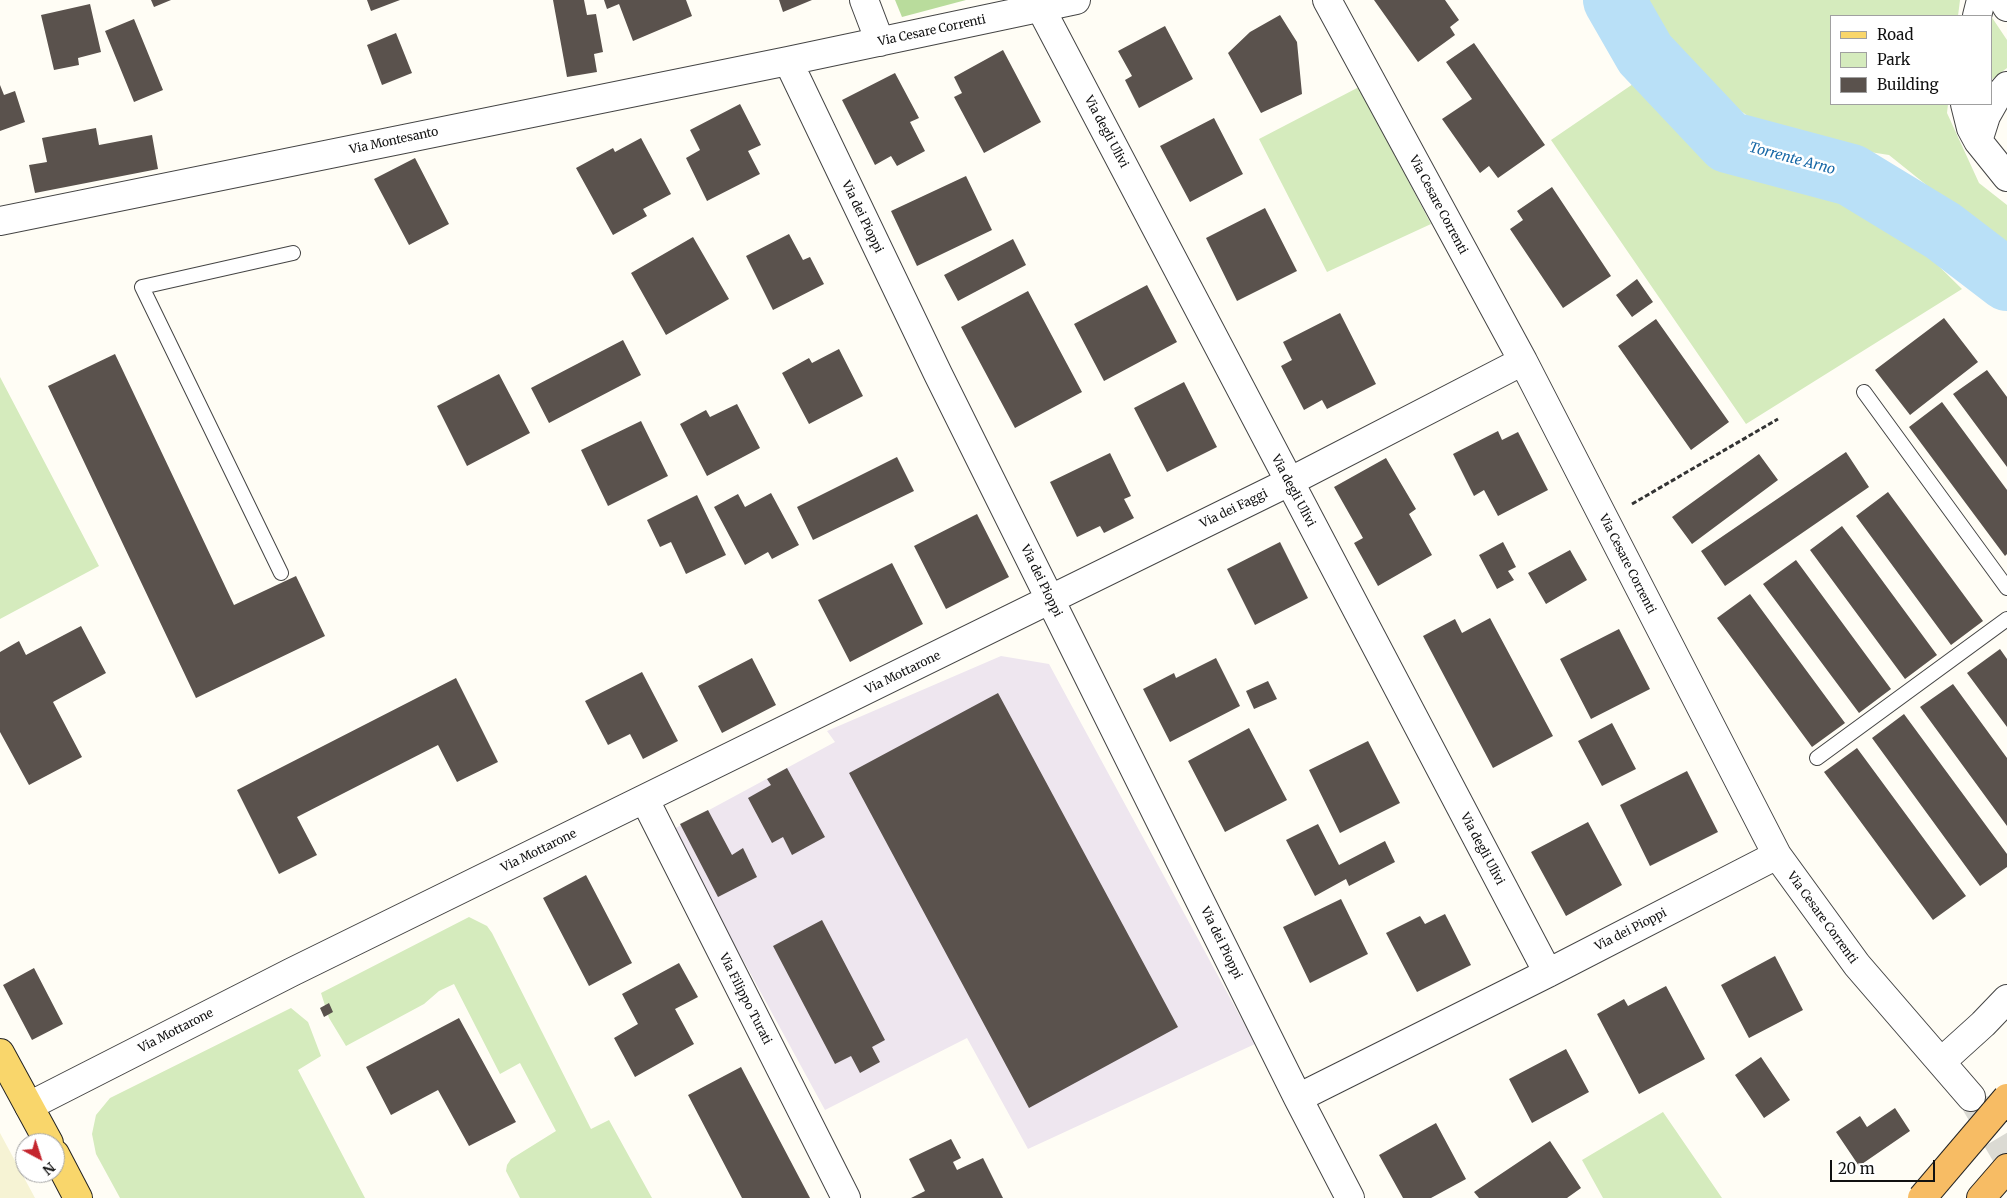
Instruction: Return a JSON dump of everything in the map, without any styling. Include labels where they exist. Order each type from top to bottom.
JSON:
[{"type":"highway","points":[[1922,1198],[2007,1098]]},
{"type":"highway","points":[[1981,1198],[2007,1168]]},
{"type":"main road","points":[[0,1053],[44,1133]]},
{"type":"main road","points":[[65,1173],[78,1198]]},
{"type":"street","points":[[864,0],[880,42]]},
{"type":"street","name":"Via Cesare Correnti","points":[[788,61],[1076,0]]},
{"type":"street","name":"Via Cesare Correnti","points":[[1327,0],[1523,361],[1777,855],[1856,965],[1971,1097]]},
{"type":"street","points":[[1977,15],[1981,0]]},
{"type":"street","points":[[2003,0],[2007,7]]},
{"type":"street","name":"Via degli Ulivi","points":[[1040,7],[1288,482],[1548,973]]},
{"type":"street","name":"Via Montesanto","points":[[0,221],[788,61]]},
{"type":"street","name":"Via dei Pioppi","points":[[788,61],[938,374],[1298,1098],[1350,1198]]},
{"type":"street","points":[[1978,141],[1986,116],[2007,86]]},
{"type":"street","points":[[1965,105],[1971,128],[1978,141],[2007,177]]},
{"type":"street","name":"Via dei Faggi","points":[[1050,599],[1288,482],[1523,361]]},
{"type":"street","name":"Via Mottarone","points":[[29,1106],[292,972],[645,800],[1050,599]]},
{"type":"street","name":"Via Filippo Turati","points":[[645,800],[846,1198]]},
{"type":"street","name":"Via dei Pioppi","points":[[1298,1098],[1548,973],[1777,855]]},
{"type":"street","points":[[1941,1062],[2007,999]]},
{"type":"lane","points":[[280,573],[142,287],[293,253]]},
{"type":"lane","points":[[1864,392],[2005,580]]},
{"type":"lane","points":[[1817,758],[2007,618]]},
{"type":"path","points":[[1605,520],[1778,419]]},
{"type":"shaded area","points":[[1001,656],[1049,664],[1255,1044],[1028,1149],[967,1038],[825,1110],[672,830],[835,742],[827,731]]},
{"type":"shaded area","points":[[0,1133],[15,1161],[15,1183],[27,1183],[35,1198],[0,1198]]},
{"type":"green space","points":[[895,0],[966,0],[902,17]]},
{"type":"green space","points":[[1634,0],[1960,0],[1958,15],[1830,15],[1830,105],[1948,105],[1947,113],[1979,183],[2007,205],[2007,253],[1985,232],[1889,155],[1780,138],[1729,103],[1651,29]]},
{"type":"green space","points":[[1992,18],[2007,40],[2007,68],[1992,79]]},
{"type":"green space","points":[[1633,84],[1725,168],[1813,183],[1851,193],[1897,225],[1962,289],[1746,424],[1551,140]]},
{"type":"green space","points":[[1359,87],[1431,224],[1327,272],[1259,139]]},
{"type":"green space","points":[[0,377],[99,566],[0,619]]},
{"type":"green space","points":[[469,917],[487,926],[492,933],[591,1129],[609,1120],[652,1198],[520,1198],[506,1171],[507,1165],[511,1159],[556,1131],[520,1063],[500,1074],[454,984],[439,991],[424,1004],[346,1046],[329,1018],[321,993]]},
{"type":"green space","points":[[291,1008],[308,1022],[321,1056],[298,1070],[365,1198],[120,1198],[96,1154],[92,1134],[96,1115],[110,1098]]},
{"type":"green space","points":[[1663,1112],[1722,1198],[1603,1198],[1582,1160]]},
{"type":"building","points":[[151,0],[171,0],[154,7]]},
{"type":"building","points":[[367,0],[400,0],[371,11]]},
{"type":"building","points":[[553,0],[584,0],[587,15],[596,14],[603,52],[594,54],[597,72],[567,77]]},
{"type":"building","points":[[604,0],[686,0],[692,16],[633,41],[619,4],[607,9]]},
{"type":"building","points":[[779,0],[812,0],[783,12]]},
{"type":"building","points":[[1374,0],[1445,0],[1459,20],[1450,27],[1455,35],[1418,62]]},
{"type":"building","points":[[90,4],[101,52],[78,58],[79,65],[54,70],[41,15]]},
{"type":"building","points":[[1280,15],[1297,42],[1302,94],[1261,113],[1228,53],[1250,32]]},
{"type":"building","points":[[134,19],[163,90],[134,102],[105,31]]},
{"type":"building","points":[[1165,26],[1193,79],[1139,108],[1125,80],[1132,76],[1118,51]]},
{"type":"building","points":[[396,33],[412,73],[382,85],[367,45]]},
{"type":"building","points":[[1474,43],[1545,145],[1498,178],[1489,166],[1480,173],[1442,119],[1472,99],[1446,62]]},
{"type":"building","points":[[1003,50],[1041,122],[984,153],[954,97],[962,93],[954,77]]},
{"type":"building","points":[[895,73],[919,118],[910,122],[925,151],[897,166],[891,156],[875,165],[842,100]]},
{"type":"building","points":[[0,85],[4,95],[15,91],[25,122],[0,131]]},
{"type":"building","points":[[740,104],[761,145],[748,151],[760,174],[707,201],[686,158],[700,150],[690,130]]},
{"type":"building","points":[[1214,118],[1243,174],[1190,202],[1160,146]]},
{"type":"building","points":[[96,128],[99,145],[152,135],[158,169],[35,193],[29,165],[47,162],[42,138]]},
{"type":"building","points":[[641,138],[671,194],[643,209],[647,216],[613,235],[576,168],[613,148],[615,152]]},
{"type":"building","points":[[415,158],[449,224],[409,245],[374,179]]},
{"type":"building","points":[[966,176],[992,230],[917,266],[891,211]]},
{"type":"building","points":[[1552,187],[1611,276],[1563,308],[1510,229],[1523,220],[1517,211]]},
{"type":"building","points":[[1265,208],[1297,271],[1237,301],[1206,238]]},
{"type":"building","points":[[789,234],[803,260],[810,257],[824,284],[773,310],[746,256]]},
{"type":"building","points":[[693,237],[729,299],[666,335],[631,273]]},
{"type":"building","points":[[1013,239],[1026,265],[958,301],[944,275]]},
{"type":"building","points":[[1637,279],[1653,302],[1632,317],[1616,295]]},
{"type":"building","points":[[1147,285],[1177,342],[1104,381],[1074,324]]},
{"type":"building","points":[[1028,291],[1082,392],[1015,428],[961,327]]},
{"type":"building","points":[[1340,313],[1376,384],[1327,409],[1322,400],[1304,410],[1281,366],[1292,360],[1283,342]]},
{"type":"building","points":[[1944,318],[1978,362],[1910,415],[1875,370]]},
{"type":"building","points":[[1656,319],[1729,422],[1691,450],[1618,346]]},
{"type":"building","points":[[623,340],[641,375],[549,423],[531,388]]},
{"type":"building","points":[[839,349],[863,396],[809,424],[782,373],[809,358],[812,363]]},
{"type":"building","points":[[115,354],[234,605],[296,576],[325,636],[196,698],[48,386]]},
{"type":"building","points":[[1987,370],[2007,397],[2007,467],[1953,394]]},
{"type":"building","points":[[499,374],[530,433],[467,466],[437,406]]},
{"type":"building","points":[[1184,382],[1217,447],[1167,472],[1134,408]]},
{"type":"building","points":[[1942,402],[2007,490],[2007,554],[2005,556],[1909,427]]},
{"type":"building","points":[[737,404],[760,448],[707,476],[680,424],[706,410],[710,417]]},
{"type":"building","points":[[641,421],[668,476],[608,506],[581,450]]},
{"type":"building","points":[[1498,431],[1502,440],[1518,432],[1548,490],[1498,516],[1484,490],[1474,496],[1453,454]]},
{"type":"building","points":[[1846,452],[1869,487],[1725,586],[1701,551]]},
{"type":"building","points":[[1110,453],[1131,496],[1124,499],[1134,518],[1104,533],[1100,526],[1077,537],[1050,482]]},
{"type":"building","points":[[1759,454],[1778,480],[1692,544],[1672,517]]},
{"type":"building","points":[[897,457],[914,491],[813,540],[797,507]]},
{"type":"building","points":[[1386,458],[1416,509],[1409,514],[1432,555],[1378,586],[1354,543],[1363,538],[1334,487]]},
{"type":"building","points":[[1888,492],[1983,621],[1951,645],[1856,516]]},
{"type":"building","points":[[771,493],[799,545],[772,559],[768,552],[745,565],[714,507],[738,494],[745,507]]},
{"type":"building","points":[[697,495],[726,555],[686,574],[671,542],[660,547],[647,520]]},
{"type":"building","points":[[977,514],[1009,577],[946,609],[914,546]]},
{"type":"building","points":[[1842,526],[1937,655],[1905,679],[1810,550]]},
{"type":"building","points":[[1280,542],[1308,598],[1255,625],[1227,569]]},
{"type":"building","points":[[1503,542],[1516,567],[1508,571],[1514,580],[1497,589],[1479,555]]},
{"type":"building","points":[[1570,550],[1587,580],[1546,604],[1528,573]]},
{"type":"building","points":[[1796,560],[1891,689],[1859,713],[1763,584]]},
{"type":"building","points":[[892,563],[923,624],[850,662],[818,600]]},
{"type":"building","points":[[1750,594],[1845,723],[1812,747],[1717,618]]},
{"type":"building","points":[[1490,618],[1553,736],[1493,768],[1423,636],[1455,619],[1462,633]]},
{"type":"building","points":[[81,626],[106,673],[53,702],[82,757],[29,785],[0,732],[0,652],[19,641],[26,655]]},
{"type":"building","points":[[1619,629],[1650,689],[1591,719],[1560,659]]},
{"type":"building","points":[[2000,649],[2007,659],[2007,727],[1967,673]]},
{"type":"building","points":[[752,658],[776,705],[722,733],[698,686]]},
{"type":"building","points":[[1216,658],[1240,706],[1170,742],[1143,689],[1174,673],[1176,678]]},
{"type":"building","points":[[642,672],[678,741],[643,759],[630,734],[608,745],[585,701]]},
{"type":"building","points":[[456,678],[498,762],[457,782],[438,745],[297,817],[317,855],[279,874],[237,790]]},
{"type":"building","points":[[1268,681],[1277,699],[1254,709],[1246,691]]},
{"type":"building","points":[[1953,684],[2007,758],[2007,826],[1920,707]]},
{"type":"building","points":[[998,693],[1178,1027],[1029,1108],[849,773]]},
{"type":"building","points":[[1904,714],[2007,854],[2007,867],[1980,886],[1872,738]]},
{"type":"building","points":[[1612,723],[1636,769],[1602,786],[1578,741]]},
{"type":"building","points":[[1249,728],[1287,800],[1225,832],[1188,761]]},
{"type":"building","points":[[1368,741],[1400,803],[1340,833],[1309,770]]},
{"type":"building","points":[[1857,748],[1966,896],[1933,920],[1824,772]]},
{"type":"building","points":[[787,768],[825,837],[792,855],[783,837],[772,843],[748,798],[771,785],[767,779]]},
{"type":"building","points":[[1687,771],[1718,832],[1650,866],[1620,805]]},
{"type":"building","points":[[708,810],[732,855],[743,848],[757,877],[718,897],[680,824]]},
{"type":"building","points":[[1588,822],[1622,885],[1566,916],[1531,852]]},
{"type":"building","points":[[1318,824],[1339,865],[1385,841],[1395,862],[1349,886],[1346,879],[1315,896],[1286,840]]},
{"type":"building","points":[[586,875],[632,963],[589,986],[543,898]]},
{"type":"building","points":[[1341,899],[1368,954],[1310,983],[1283,927]]},
{"type":"building","points":[[1445,914],[1471,965],[1417,992],[1386,933],[1420,916],[1425,924]]},
{"type":"building","points":[[822,920],[885,1040],[872,1047],[880,1062],[860,1073],[851,1056],[835,1064],[773,946]]},
{"type":"building","points":[[1775,956],[1803,1010],[1749,1038],[1721,985]]},
{"type":"building","points":[[679,963],[698,997],[675,1009],[694,1044],[635,1077],[614,1038],[638,1024],[622,994]]},
{"type":"building","points":[[34,968],[63,1024],[32,1040],[3,985]]},
{"type":"building","points":[[1666,986],[1705,1059],[1639,1094],[1597,1014],[1624,999],[1628,1006]]},
{"type":"building","points":[[329,1003],[333,1012],[324,1017],[320,1008]]},
{"type":"building","points":[[459,1018],[516,1122],[469,1146],[438,1090],[391,1115],[366,1067]]},
{"type":"building","points":[[1566,1049],[1589,1092],[1532,1123],[1509,1079]]},
{"type":"building","points":[[1761,1057],[1790,1100],[1764,1118],[1735,1075]]},
{"type":"building","points":[[741,1067],[810,1198],[742,1198],[688,1095]]},
{"type":"building","points":[[1895,1108],[1910,1131],[1859,1166],[1836,1132],[1860,1116],[1867,1127]]},
{"type":"building","points":[[1436,1123],[1466,1179],[1431,1198],[1403,1198],[1379,1155]]},
{"type":"building","points":[[951,1139],[961,1158],[953,1162],[957,1170],[983,1158],[1003,1198],[911,1198],[925,1191],[909,1159]]},
{"type":"building","points":[[1550,1141],[1581,1188],[1567,1198],[1479,1198],[1474,1192]]},
{"type":"waterway","name":"Torrente Arno","points":[[1614,0],[1645,54],[1728,142],[1851,175],[1943,231],[2007,280]]},
{"type":"tunnel","points":[[1975,1103],[2007,1157]]}]
